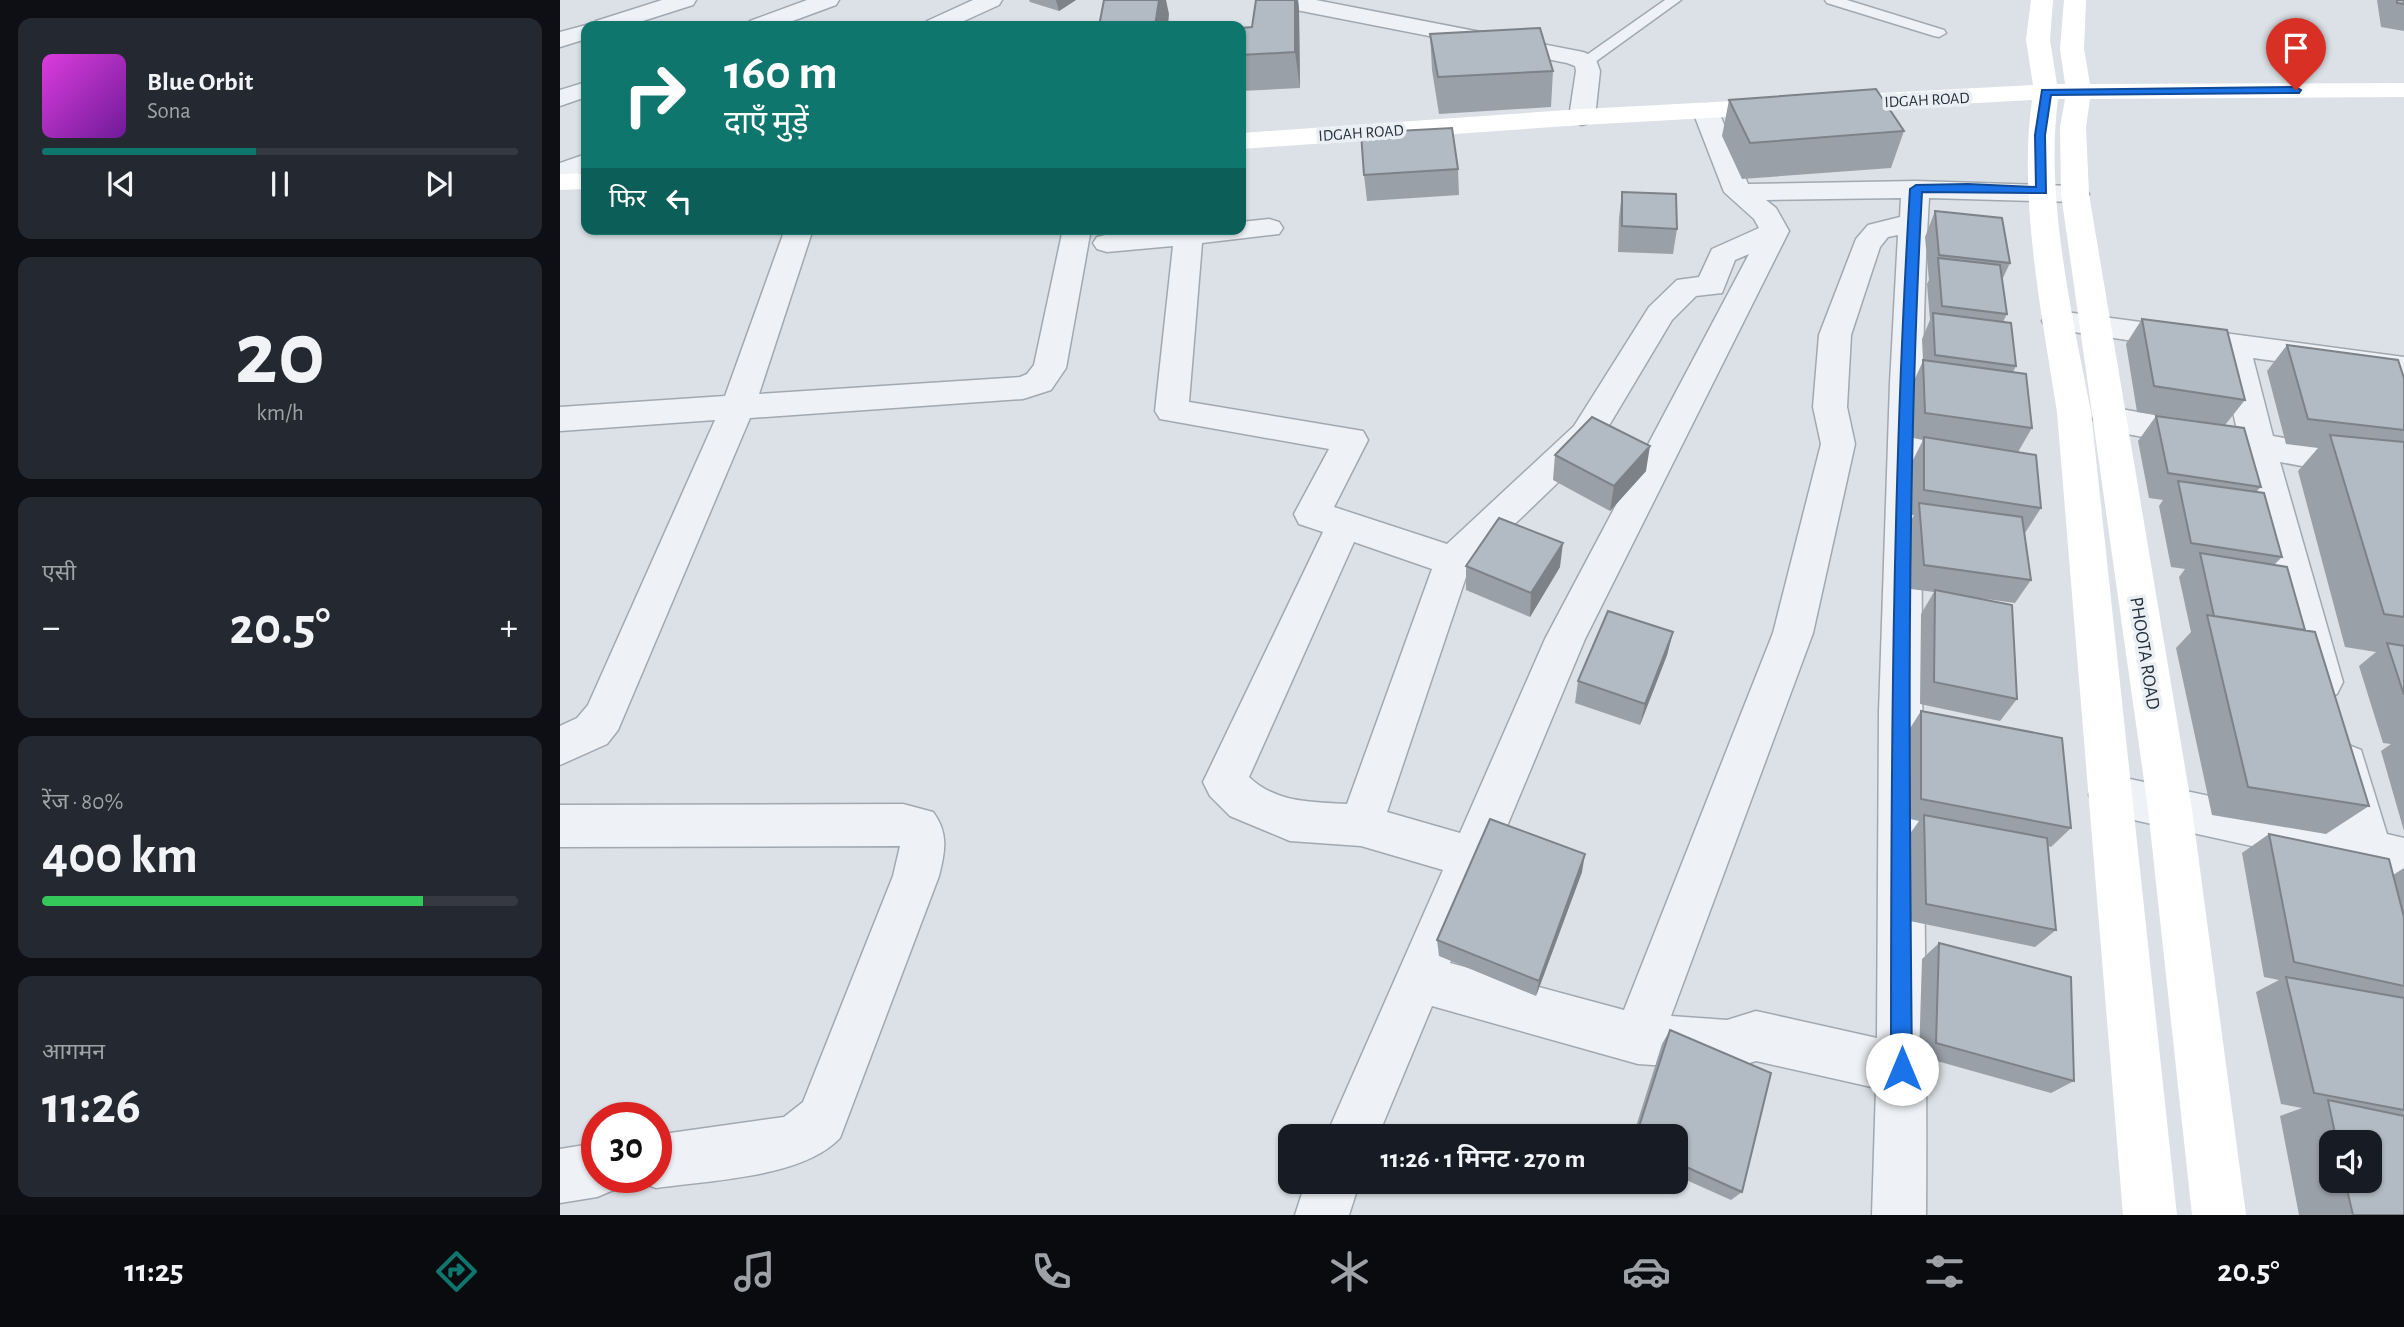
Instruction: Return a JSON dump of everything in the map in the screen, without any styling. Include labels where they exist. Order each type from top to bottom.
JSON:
[{"type":"street","points":[[601,21],[624,0]]},
{"type":"street","points":[[620,21],[685,0]]},
{"type":"street","points":[[771,21],[828,0]]},
{"type":"street","points":[[946,21],[991,0]]},
{"type":"street","points":[[1281,0],[1574,57],[1586,62],[1588,71],[1582,117]]},
{"type":"street","points":[[2042,0],[2038,40],[2063,92]]},
{"type":"street","points":[[2063,92],[2073,49],[2075,0]]},
{"type":"street","points":[[560,40],[581,34]]},
{"type":"street","name":"IDGAH ROAD","points":[[1246,141],[1582,117],[2063,92],[2404,90]]},
{"type":"street","points":[[560,98],[581,91]]},
{"type":"street","name":"PHOOTA ROAD","points":[[2063,92],[2040,135],[2097,327],[2170,809],[2219,1215]]},
{"type":"street","points":[[1706,112],[1738,192],[1766,214],[1775,231]]},
{"type":"street","points":[[560,172],[581,164]]},
{"type":"street","points":[[560,182],[581,181]]},
{"type":"street","points":[[1638,1039],[1793,633],[1838,444],[1830,407],[1835,335],[1866,245],[1878,231],[1916,205],[1968,187],[2058,192]]},
{"type":"street","points":[[1738,192],[1801,193],[1916,205]]},
{"type":"street","name":"PHOOTA ROAD","points":[[2058,192],[2058,321],[2074,412],[2150,1215]]},
{"type":"street","points":[[1899,1215],[1902,1069],[1900,712],[1907,357],[1910,266],[1916,205]]},
{"type":"street","points":[[1246,230],[1269,229]]},
{"type":"street","points":[[1361,825],[1453,561],[1586,435],[1660,314],[1688,287],[1711,286],[1722,255],[1775,231]]},
{"type":"street","points":[[1357,1124],[1564,639],[1775,231]]},
{"type":"street","points":[[560,746],[592,731],[603,717],[738,407],[797,235]]},
{"type":"street","points":[[560,419],[1023,388],[1039,382],[1050,368],[1092,236],[1116,235]]},
{"type":"street","points":[[1189,235],[1172,411],[1351,440],[1312,514],[1453,561]]},
{"type":"street","points":[[2058,321],[2234,345],[2392,377]]},
{"type":"street","points":[[2234,345],[2258,446],[2336,727],[2387,855],[2404,987]]},
{"type":"street","points":[[2110,419],[2404,472]]},
{"type":"street","points":[[1345,525],[1226,782],[1245,802],[1290,821],[1361,825],[1470,857]]},
{"type":"street","points":[[2111,795],[2387,855]]},
{"type":"street","points":[[560,826],[903,825],[917,827],[923,835],[922,854],[916,876],[822,1120],[810,1132],[784,1143],[672,1160]]},
{"type":"street","points":[[1419,978],[1638,1039],[1727,1045],[1756,1036],[1902,1069]]},
{"type":"street","points":[[560,1176],[581,1173]]},
{"type":"street","points":[[1322,1215],[1329,1194]]},
{"type":"lane","points":[[1586,62],[1674,0]]},
{"type":"lane","points":[[1832,0],[1939,33]]},
{"type":"building","points":[[1104,0],[1159,0],[1156,21],[1100,21]]},
{"type":"building","points":[[1256,0],[1295,0],[1295,52],[1246,55],[1246,28],[1252,27]]},
{"type":"building","points":[[1540,28],[1553,71],[1438,77],[1430,34]]},
{"type":"building","points":[[1876,89],[1904,131],[1750,143],[1729,100]]},
{"type":"building","points":[[1452,128],[1458,169],[1364,175],[1361,133]]},
{"type":"building","points":[[1622,192],[1676,194],[1677,229],[1622,226]]},
{"type":"building","points":[[1935,211],[2002,218],[2010,263],[1939,255]]},
{"type":"building","points":[[1938,258],[2000,265],[2007,314],[1942,306]]},
{"type":"building","points":[[1933,313],[2011,323],[2016,366],[1935,355]]},
{"type":"building","points":[[2142,319],[2227,330],[2245,400],[2154,386]]},
{"type":"building","points":[[2287,345],[2398,360],[2404,378],[2404,430],[2308,419]]},
{"type":"building","points":[[1923,360],[2026,374],[2032,428],[1925,413]]},
{"type":"building","points":[[2156,416],[2244,428],[2261,487],[2168,473]]},
{"type":"building","points":[[1592,417],[1650,446],[1614,486],[1555,455]]},
{"type":"building","points":[[2330,435],[2404,442],[2404,617],[2384,614]]},
{"type":"building","points":[[1924,437],[2036,455],[2041,508],[1924,490]]},
{"type":"building","points":[[2178,481],[2264,493],[2282,557],[2191,543]]},
{"type":"building","points":[[1919,503],[2022,517],[2031,580],[1924,565]]},
{"type":"building","points":[[1499,518],[1563,543],[1531,593],[1466,566]]},
{"type":"building","points":[[2200,553],[2287,567],[2305,630],[2214,616]]},
{"type":"building","points":[[1935,590],[2012,605],[2017,699],[1934,682]]},
{"type":"building","points":[[1608,611],[1673,632],[1645,704],[1578,681]]},
{"type":"building","points":[[2207,615],[2315,632],[2369,806],[2248,787]]},
{"type":"building","points":[[2387,643],[2404,646],[2404,695]]},
{"type":"building","points":[[1921,711],[2062,738],[2071,828],[1921,799]]},
{"type":"building","points":[[1924,815],[2047,838],[2056,930],[1926,904]]},
{"type":"building","points":[[1490,819],[1585,854],[1539,981],[1437,940]]},
{"type":"building","points":[[2269,834],[2389,859],[2404,917],[2404,986],[2294,962]]},
{"type":"building","points":[[1939,943],[2071,977],[2074,1081],[1936,1043]]},
{"type":"building","points":[[2286,977],[2404,998],[2404,1110],[2314,1093]]},
{"type":"building","points":[[1670,1030],[1771,1073],[1742,1192],[1688,1168],[1688,1124],[1640,1124]]},
{"type":"building","points":[[2328,1100],[2404,1116],[2404,1215],[2353,1215],[2348,1193],[2382,1193],[2382,1130],[2334,1130]]},
{"type":"route","points":[[1902,1069],[1900,712],[1910,266],[1916,222],[1916,189],[1968,187],[2042,191],[2040,135],[2046,92],[2296,90]]}]
